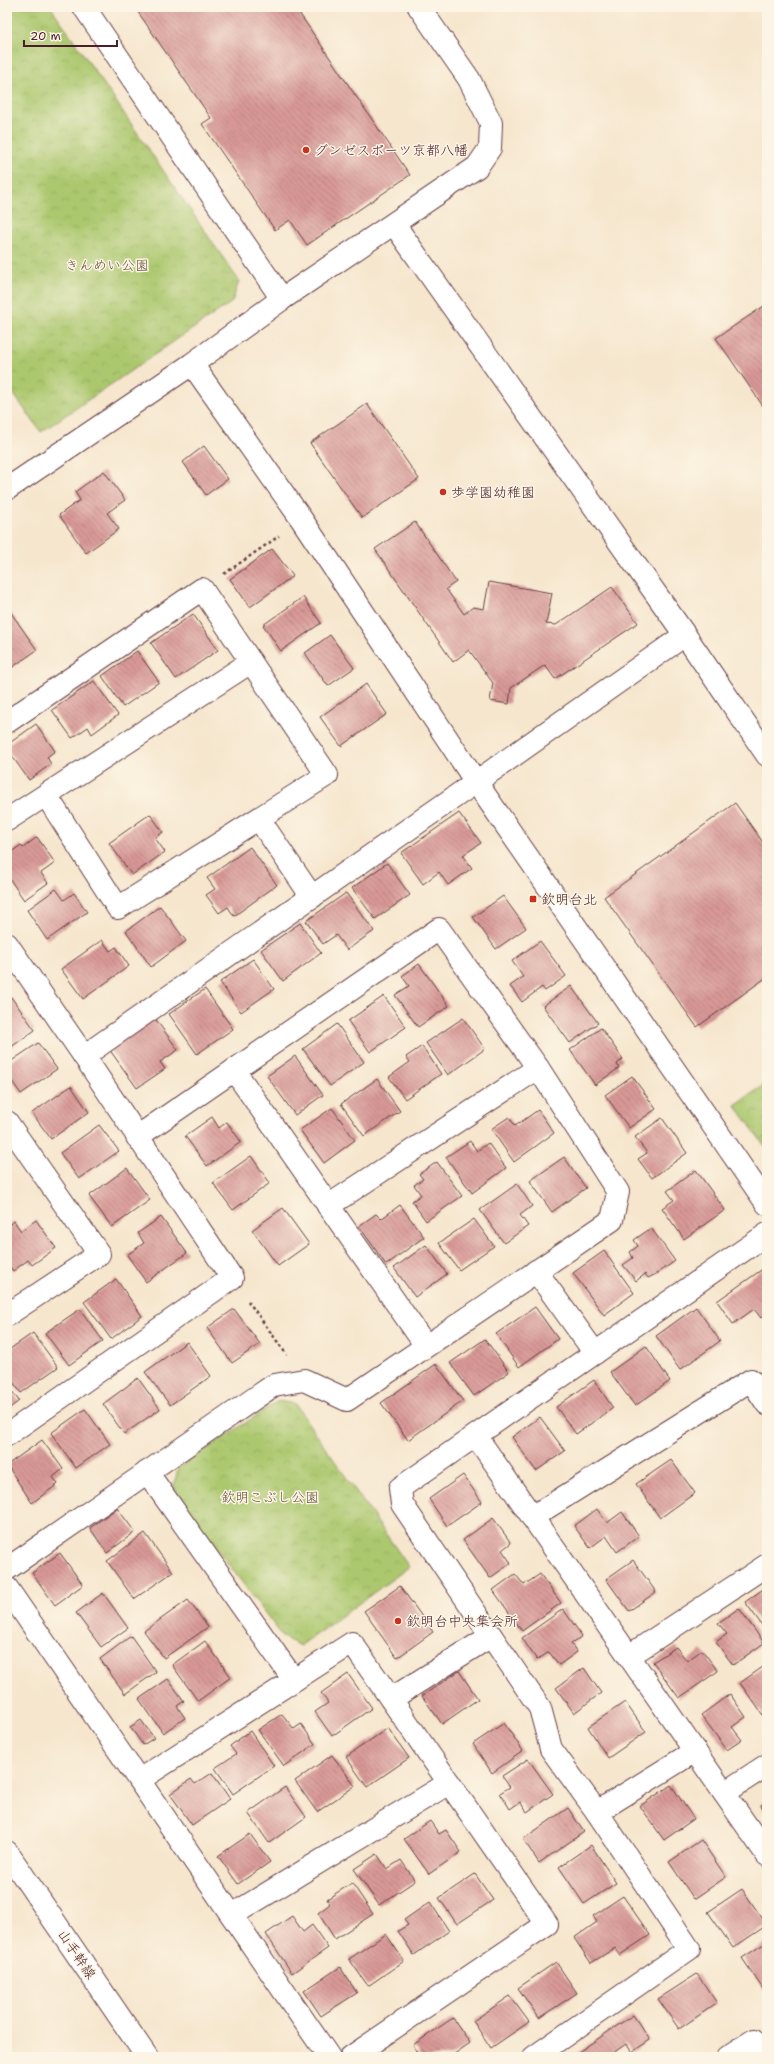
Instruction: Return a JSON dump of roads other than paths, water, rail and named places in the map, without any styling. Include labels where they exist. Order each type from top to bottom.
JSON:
[{"type":"street","points":[[84,7],[282,299]]},
{"type":"street","points":[[7,489],[192,364],[282,299],[477,167],[490,148],[491,123],[472,85],[419,7]]},
{"type":"street","points":[[394,224],[686,635],[767,755]]},
{"type":"street","points":[[192,364],[302,520],[476,782],[767,1204]]},
{"type":"street","points":[[7,722],[202,589],[327,775],[118,908],[46,795]]},
{"type":"street","points":[[84,1056],[686,635]]},
{"type":"street","points":[[7,820],[251,662]]},
{"type":"street","points":[[259,819],[312,897]]},
{"type":"street","points":[[7,1569],[274,1385],[304,1380],[347,1400],[612,1220],[618,1192],[538,1068],[439,929],[137,1138]]},
{"type":"street","points":[[7,1435],[232,1278],[137,1138],[84,1056],[11,959]]},
{"type":"street","points":[[328,1206],[538,1068]]},
{"type":"street","points":[[234,1070],[426,1346]]},
{"type":"street","points":[[7,1122],[99,1254],[7,1315]]},
{"type":"street","points":[[534,2057],[689,1949],[597,1812],[551,1749],[540,1708],[402,1504],[400,1488],[767,1234]]},
{"type":"street","points":[[536,1271],[595,1353]]},
{"type":"street","points":[[532,1516],[751,1380],[767,1404]]},
{"type":"street","points":[[476,1436],[767,1855]]},
{"type":"street","points":[[147,1472],[294,1680]]},
{"type":"street","points":[[629,1656],[767,1565]]},
{"type":"street","points":[[7,1588],[329,2057]]},
{"type":"street","points":[[391,1699],[492,1636]]},
{"type":"street","points":[[140,1780],[352,1643],[547,1924],[351,2057]]},
{"type":"street","points":[[597,1812],[695,1751]]},
{"type":"street","points":[[724,1793],[767,1765]]},
{"type":"street","points":[[232,1915],[449,1783]]},
{"type":"street","name":"山手幹線","points":[[7,1852],[147,2057]]},
{"type":"street","points":[[728,2057],[754,2040],[767,2055]]},
{"type":"place","name":"グンゼスポーツ京都八幡","points":[[306,150]]},
{"type":"place","name":"歩学園幼稚園","points":[[443,492]]},
{"type":"place","name":"欽明台北","points":[[533,899]]},
{"type":"place","name":"欽明台中央集会所","points":[[398,1621]]},
{"type":"park label","name":"きんめい公園","points":[[107,265]]},
{"type":"park label","name":"欽明こぶし公園","points":[[270,1497]]}]
